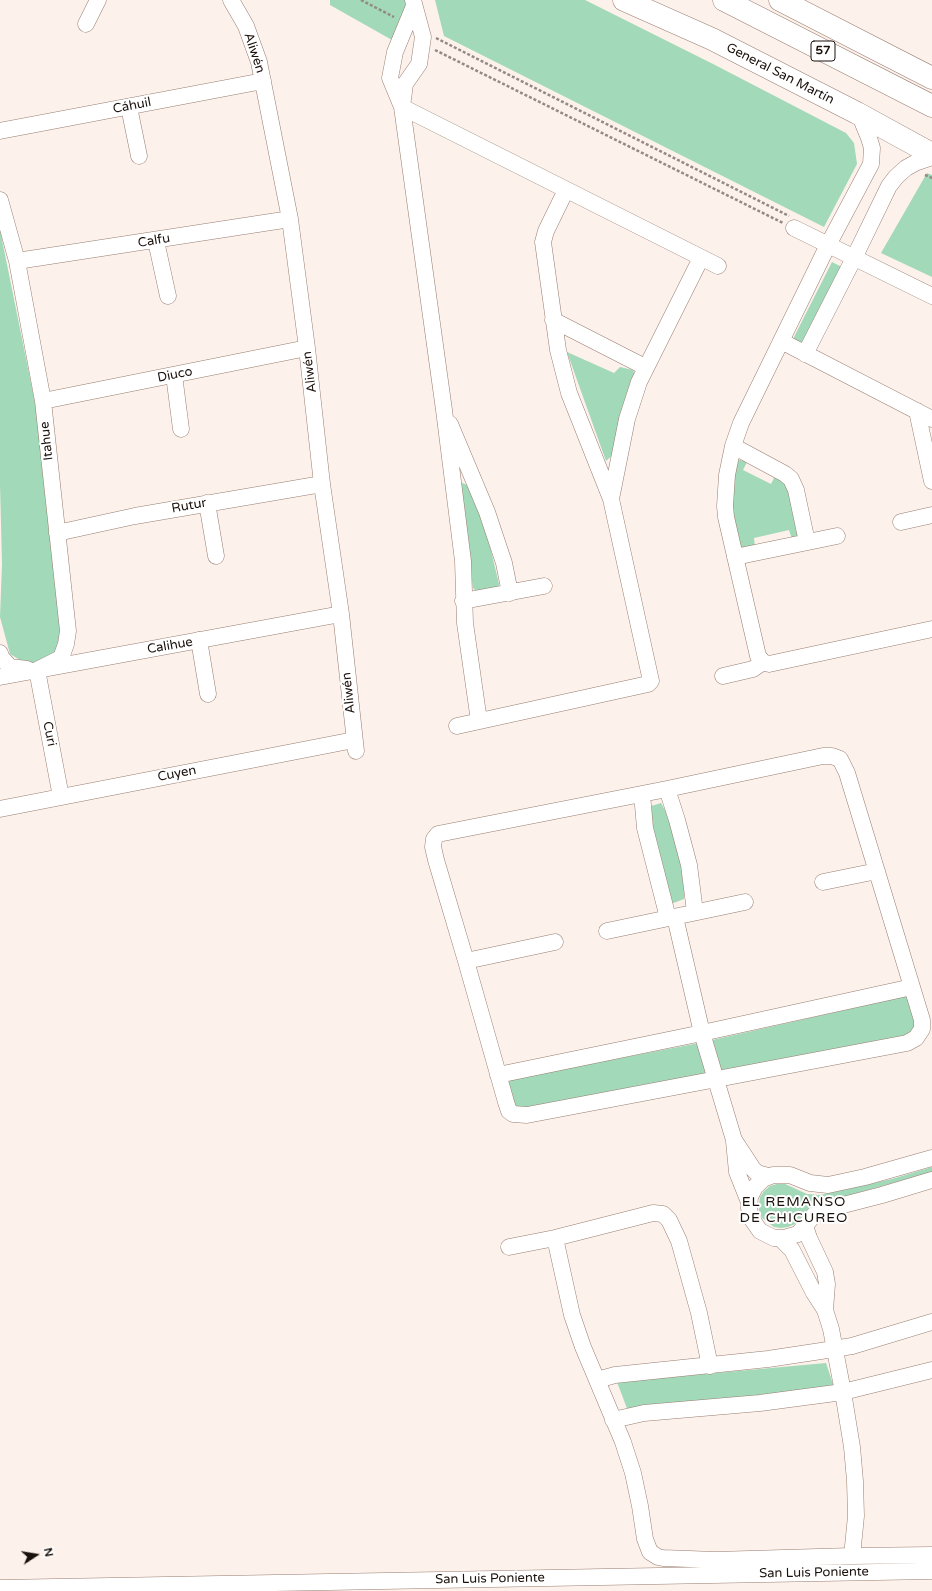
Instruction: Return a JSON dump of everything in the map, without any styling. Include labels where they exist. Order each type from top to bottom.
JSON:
[{"type":"main road","name":"General San Martín","points":[[624,0],[712,39],[857,113],[932,155]]},
{"type":"main road","name":"57","points":[[724,0],[932,106]]},
{"type":"main road","name":"57","points":[[780,0],[932,78]]},
{"type":"street","points":[[86,24],[98,0]]},
{"type":"street","name":"Aliwén","points":[[230,0],[243,20],[253,44],[263,81],[290,220],[307,348],[322,484],[340,614],[355,745]]},
{"type":"street","points":[[414,3],[395,52],[390,78],[402,107],[444,410],[463,561],[463,601],[465,623],[479,721]]},
{"type":"street","points":[[402,107],[405,84],[419,64],[422,37],[414,3]]},
{"type":"street","points":[[395,52],[419,64]]},
{"type":"street","name":"Cáhuil","points":[[0,131],[263,81]]},
{"type":"street","points":[[129,107],[139,156]]},
{"type":"street","points":[[402,107],[718,266]]},
{"type":"street","points":[[857,113],[862,121],[872,148],[871,164],[828,245],[740,423],[733,446],[727,475],[725,506],[758,656],[762,662],[770,664],[932,629]]},
{"type":"street","points":[[805,354],[889,186],[896,177],[915,163],[932,155]]},
{"type":"street","points":[[457,726],[648,684],[650,682],[650,672],[611,499],[560,364],[543,242],[546,231],[566,190]]},
{"type":"street","name":"Itahue","points":[[0,200],[17,261],[43,401],[68,631],[66,644],[61,658],[37,670]]},
{"type":"street","name":"Calfu","points":[[17,261],[290,220]]},
{"type":"street","points":[[792,222],[828,245],[932,296]]},
{"type":"street","points":[[156,240],[168,296]]},
{"type":"street","points":[[611,499],[627,419],[645,367],[701,258]]},
{"type":"street","points":[[553,320],[645,367]]},
{"type":"street","points":[[780,341],[932,419]]},
{"type":"street","name":"Diuco","points":[[43,401],[307,348]]},
{"type":"street","points":[[174,375],[181,428]]},
{"type":"street","points":[[444,410],[487,512],[504,563],[510,593]]},
{"type":"street","points":[[916,411],[932,481]]},
{"type":"street","points":[[733,446],[786,474],[791,479],[796,490],[807,542]]},
{"type":"street","name":"Rutur","points":[[57,533],[207,503],[322,484]]},
{"type":"street","points":[[207,503],[216,556]]},
{"type":"street","points":[[901,522],[932,514]]},
{"type":"street","points":[[735,557],[837,536]]},
{"type":"street","points":[[463,601],[544,586]]},
{"type":"street","name":"Calihue","points":[[0,677],[340,614]]},
{"type":"street","points":[[199,640],[208,694]]},
{"type":"street","points":[[0,653],[1,657],[10,667],[37,670]]},
{"type":"street","points":[[723,676],[753,669],[762,662]]},
{"type":"street","name":"Curi","points":[[37,670],[61,797]]},
{"type":"street","name":"Cuyen","points":[[0,809],[355,745]]},
{"type":"street","points":[[823,756],[832,756],[840,759],[848,773],[922,1020],[920,1033],[912,1041],[527,1115],[513,1114],[509,1111],[498,1075],[436,860],[434,839],[438,834],[667,789],[823,756]]},
{"type":"street","points":[[667,789],[678,820],[689,865],[695,912]]},
{"type":"street","points":[[642,794],[645,828],[702,1033],[734,1140],[737,1172],[749,1202],[750,1213],[756,1227],[769,1236],[780,1238],[793,1236],[798,1234],[814,1215],[824,1210],[932,1180]]},
{"type":"street","points":[[823,882],[877,871]]},
{"type":"street","points":[[607,931],[745,902]]},
{"type":"street","points":[[466,961],[555,942]]},
{"type":"street","points":[[498,1075],[702,1033],[912,987]]},
{"type":"street","points":[[734,1140],[757,1173],[768,1176],[784,1174],[810,1184],[828,1185],[865,1177],[932,1158]]},
{"type":"street","points":[[749,1202],[755,1187],[768,1176]]},
{"type":"street","points":[[509,1247],[555,1238],[654,1213],[659,1213],[667,1217],[679,1241],[688,1271],[705,1335],[710,1366]]},
{"type":"street","points":[[805,1226],[825,1272],[827,1284],[825,1310],[844,1392],[852,1447],[856,1516],[852,1556]]},
{"type":"street","points":[[555,1238],[572,1315],[623,1442],[633,1473],[645,1539],[648,1548],[654,1554],[663,1558],[715,1560],[932,1555]]},
{"type":"street","points":[[780,1238],[792,1250],[814,1293],[825,1310]]},
{"type":"street","points":[[597,1380],[614,1375],[710,1366],[834,1349],[894,1335],[932,1322]]},
{"type":"street","points":[[613,1420],[644,1413],[760,1403],[844,1392],[932,1370]]},
{"type":"street","name":"San Luis Poniente","points":[[6,1589],[932,1570]]},
{"type":"path","points":[[361,0],[407,23]]},
{"type":"path","points":[[422,37],[792,222]]},
{"type":"path","points":[[422,37],[792,222]]},
{"type":"green space","points":[[330,0],[408,0],[392,40],[330,5]]},
{"type":"green space","points":[[435,0],[585,0],[846,133],[854,143],[857,164],[824,227],[444,36]]},
{"type":"green space","points":[[927,173],[932,175],[932,277],[881,253]]},
{"type":"green space","points":[[0,230],[53,492],[63,582],[60,652],[28,665],[10,654],[0,617],[2,564],[0,484]]},
{"type":"green space","points":[[832,262],[844,268],[804,347],[792,341]]},
{"type":"green space","points":[[567,352],[614,373],[620,367],[633,370],[635,376],[615,453],[606,461]]},
{"type":"green space","points":[[740,460],[747,462],[743,470],[771,484],[775,476],[787,484],[798,536],[792,539],[789,530],[754,538],[755,547],[744,549],[741,547],[731,506],[736,461]]},
{"type":"green space","points":[[460,482],[467,485],[486,530],[499,584],[498,589],[477,592],[473,588]]},
{"type":"green space","points":[[661,803],[672,823],[685,866],[684,899],[671,904],[661,873],[648,807]]},
{"type":"green space","points":[[911,995],[918,1024],[910,1036],[515,1110],[506,1080],[699,1043]]},
{"type":"green space","points":[[932,1167],[932,1172],[815,1205],[807,1210],[795,1224],[788,1227],[774,1227],[762,1218],[759,1212],[760,1197],[770,1186],[777,1184],[785,1184],[807,1194],[820,1195],[892,1179]]},
{"type":"green space","points":[[826,1363],[834,1387],[628,1411],[617,1382]]},
{"type":"district","name":"EL REMANSO DE CHICUREO","points":[[794,1210]]}]
